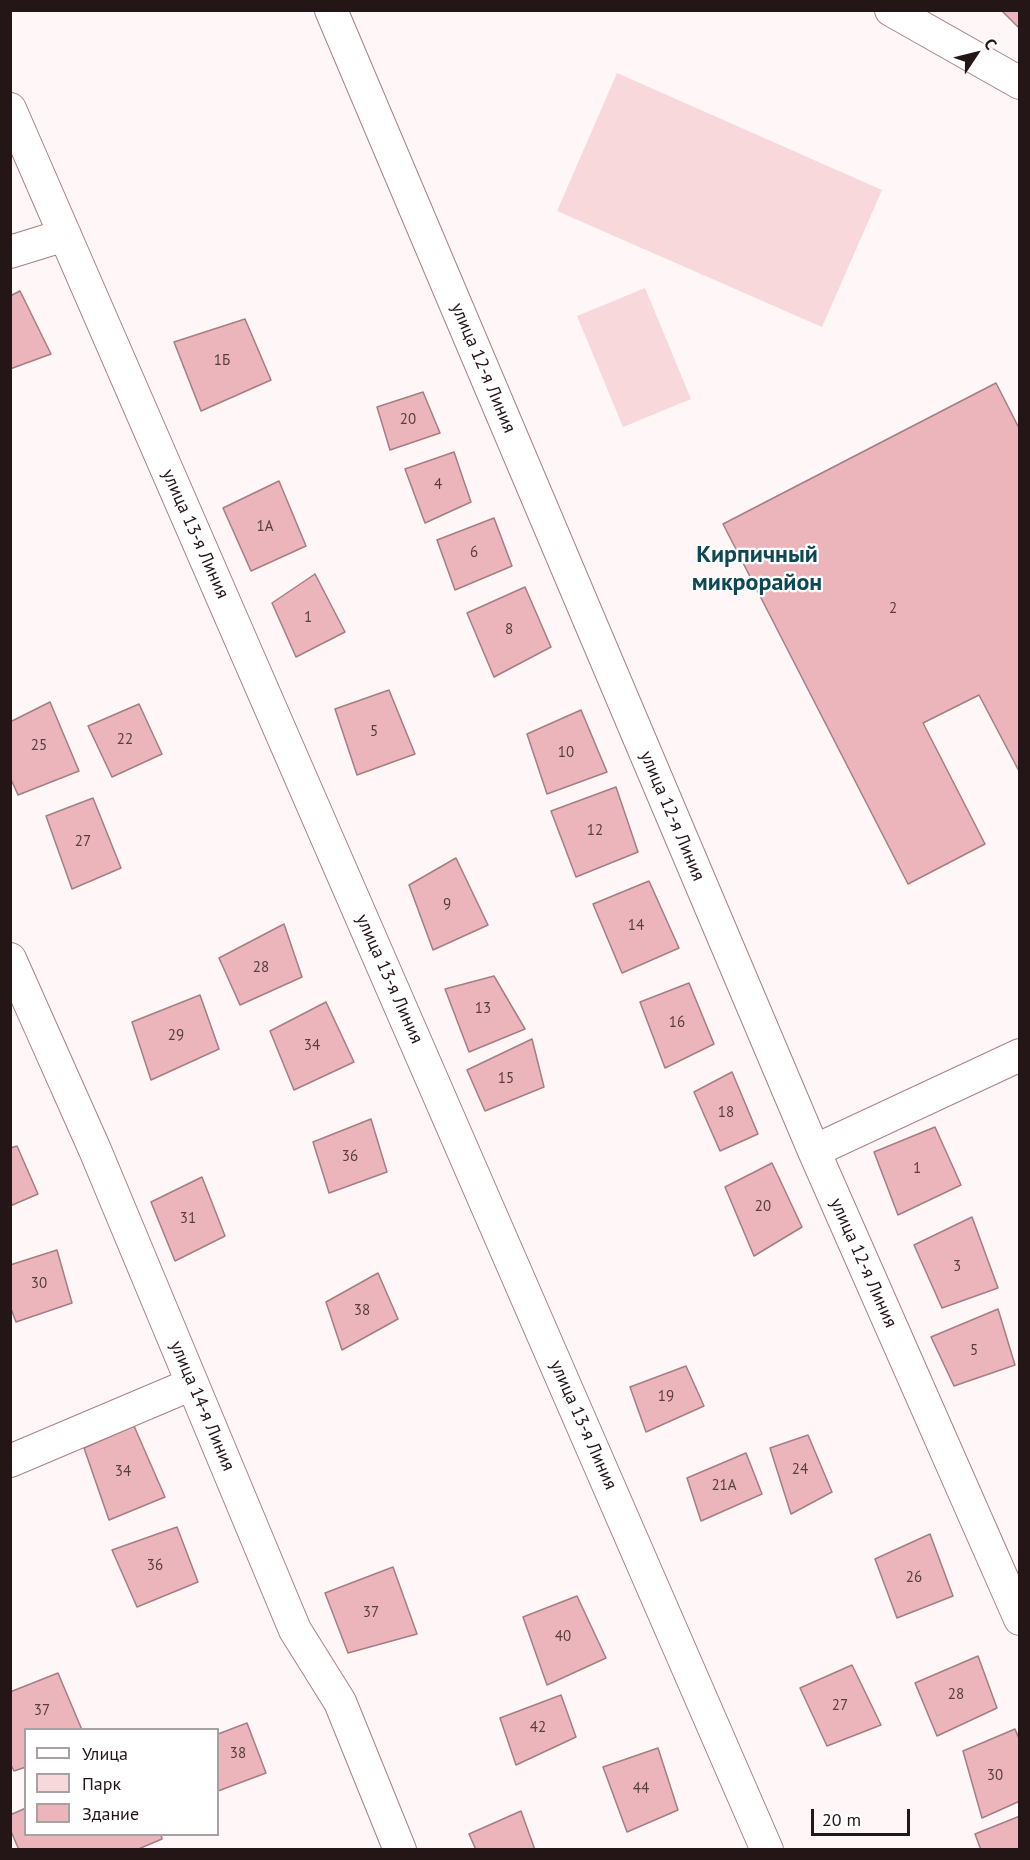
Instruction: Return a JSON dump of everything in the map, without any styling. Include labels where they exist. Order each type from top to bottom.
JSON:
[{"type":"street","name":"улица 12-я Линия","points":[[331,10],[814,1151],[1020,1619]]},
{"type":"street","points":[[891,10],[1020,83]]},
{"type":"street","name":"улица 13-я Линия","points":[[10,109],[767,1850]]},
{"type":"street","points":[[10,252],[65,235]]},
{"type":"street","name":"улица 14-я Линия","points":[[10,959],[95,1150],[295,1630],[340,1702],[400,1850]]},
{"type":"street","points":[[814,1151],[1020,1055]]},
{"type":"street","points":[[10,1461],[192,1384]]},
{"type":"green space","points":[[617,73],[882,190],[822,327],[557,211]]},
{"type":"green space","points":[[645,288],[691,399],[623,427],[577,316]]},
{"type":"building","points":[[1001,10],[1020,10],[1020,29]]},
{"type":"building","points":[[20,291],[51,354],[10,369],[10,296]]},
{"type":"building","points":[[245,319],[271,380],[201,411],[174,342]]},
{"type":"building","points":[[996,383],[1020,430],[1020,773],[979,695],[923,723],[985,844],[908,884],[723,524]]},
{"type":"building","points":[[423,392],[440,433],[390,450],[377,407]]},
{"type":"building","points":[[454,452],[471,502],[425,523],[405,469]]},
{"type":"building","points":[[279,481],[306,546],[251,571],[223,508]]},
{"type":"building","points":[[494,518],[512,566],[455,590],[437,540]]},
{"type":"building","points":[[315,574],[345,632],[296,657],[272,603]]},
{"type":"building","points":[[525,587],[551,647],[494,677],[467,613]]},
{"type":"building","points":[[389,690],[415,754],[357,775],[335,709]]},
{"type":"building","points":[[50,702],[79,771],[18,795],[10,777],[10,722]]},
{"type":"building","points":[[139,704],[162,754],[112,777],[88,726]]},
{"type":"building","points":[[581,710],[607,772],[547,794],[527,734]]},
{"type":"building","points":[[616,787],[638,852],[576,877],[551,811]]},
{"type":"building","points":[[93,798],[121,868],[72,889],[46,816]]},
{"type":"building","points":[[456,858],[488,925],[433,950],[409,885]]},
{"type":"building","points":[[649,881],[679,948],[622,973],[593,904]]},
{"type":"building","points":[[284,924],[302,977],[240,1005],[219,958]]},
{"type":"building","points":[[494,976],[525,1029],[469,1052],[445,989]]},
{"type":"building","points":[[689,983],[714,1044],[665,1068],[640,1002]]},
{"type":"building","points":[[200,995],[219,1049],[151,1080],[132,1022]]},
{"type":"building","points":[[326,1002],[354,1062],[294,1090],[270,1031]]},
{"type":"building","points":[[532,1039],[544,1087],[485,1111],[467,1070]]},
{"type":"building","points":[[732,1072],[758,1134],[720,1151],[694,1092]]},
{"type":"building","points":[[371,1119],[387,1172],[329,1193],[313,1142]]},
{"type":"building","points":[[935,1127],[961,1185],[898,1215],[874,1152]]},
{"type":"building","points":[[17,1146],[38,1194],[10,1206],[10,1148]]},
{"type":"building","points":[[772,1163],[802,1227],[754,1256],[725,1187]]},
{"type":"building","points":[[202,1177],[225,1236],[175,1261],[151,1202]]},
{"type":"building","points":[[972,1217],[998,1288],[942,1308],[914,1245]]},
{"type":"building","points":[[57,1250],[72,1303],[16,1322],[10,1306],[10,1265]]},
{"type":"building","points":[[378,1273],[398,1319],[342,1350],[326,1302]]},
{"type":"building","points":[[998,1309],[1015,1365],[954,1386],[931,1337]]},
{"type":"building","points":[[686,1366],[704,1406],[646,1432],[630,1387]]},
{"type":"building","points":[[134,1426],[165,1497],[109,1520],[84,1448]]},
{"type":"building","points":[[808,1435],[832,1492],[791,1514],[770,1448]]},
{"type":"building","points":[[746,1453],[762,1494],[701,1521],[687,1478]]},
{"type":"building","points":[[177,1527],[198,1582],[137,1607],[112,1550]]},
{"type":"building","points":[[930,1534],[953,1596],[897,1618],[875,1559]]},
{"type":"building","points":[[393,1567],[417,1634],[348,1653],[325,1593]]},
{"type":"building","points":[[577,1596],[606,1658],[547,1685],[523,1617]]},
{"type":"building","points":[[978,1656],[997,1708],[937,1736],[915,1683]]},
{"type":"building","points":[[852,1665],[881,1725],[827,1746],[800,1688]]},
{"type":"building","points":[[58,1673],[81,1728],[24,1728],[24,1768],[14,1771],[10,1763],[10,1692]]},
{"type":"building","points":[[561,1695],[576,1737],[516,1765],[500,1718]]},
{"type":"building","points":[[247,1723],[266,1773],[219,1791],[219,1734]]},
{"type":"building","points":[[1015,1729],[1020,1741],[1020,1801],[982,1818],[963,1751]]},
{"type":"building","points":[[658,1748],[678,1810],[627,1832],[603,1767]]},
{"type":"building","points":[[24,1809],[24,1836],[161,1836],[162,1839],[136,1850],[19,1850],[10,1829],[10,1815]]},
{"type":"building","points":[[521,1811],[535,1850],[476,1850],[469,1834]]},
{"type":"building","points":[[1020,1816],[1020,1850],[981,1850],[975,1834]]},
{"type":"district","name":"Кирпичный микрорайон","points":[[757,569]]}]
